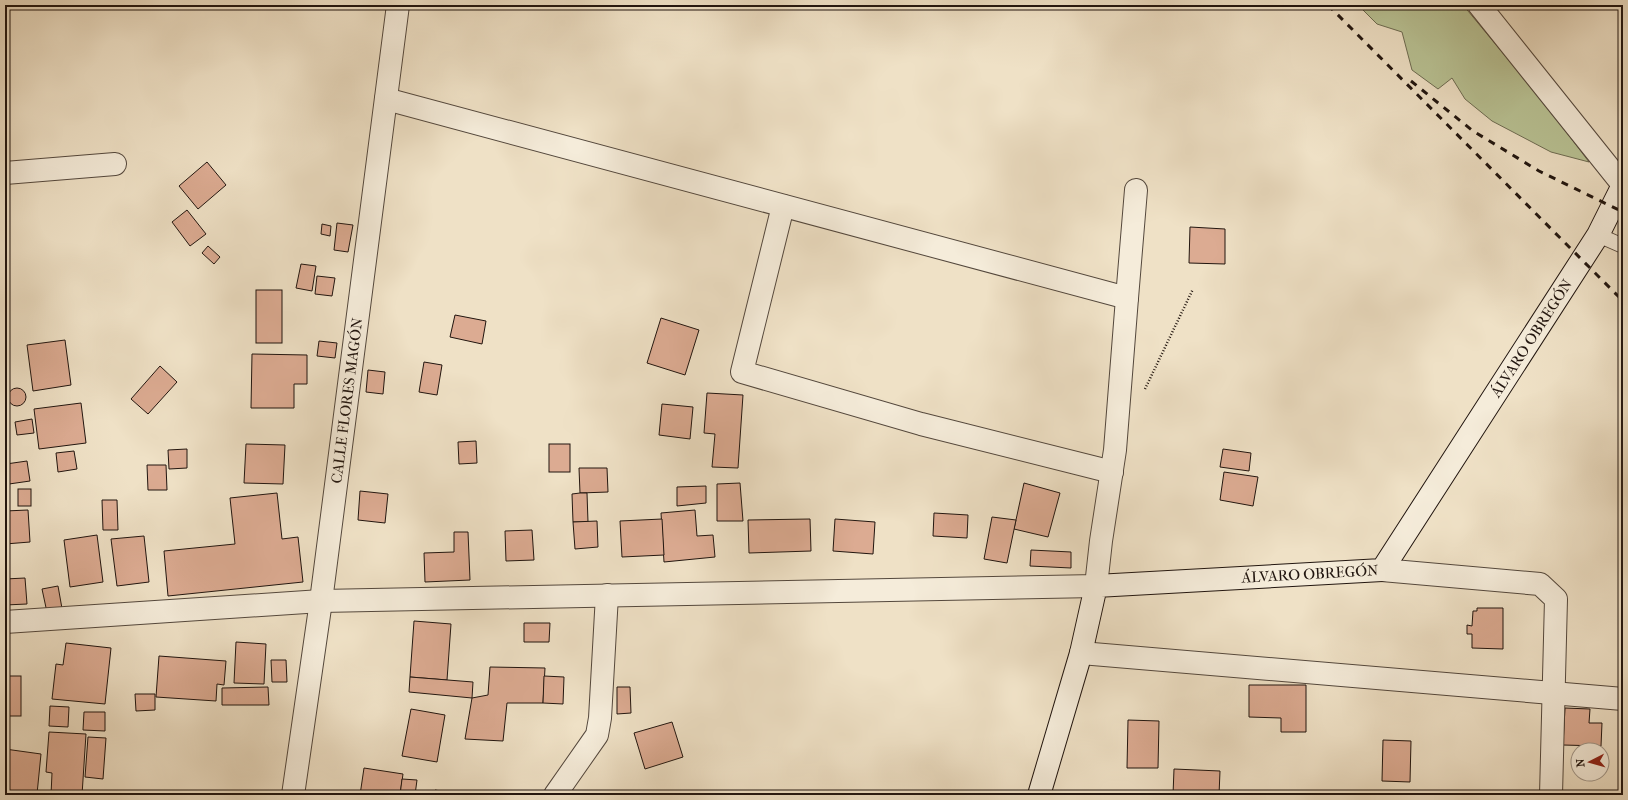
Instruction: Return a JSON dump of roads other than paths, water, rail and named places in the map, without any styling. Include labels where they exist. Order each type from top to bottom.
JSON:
[{"type":"street","name":"CALLE FLORES MAGÓN","points":[[293,795],[321,601],[398,5]]},
{"type":"street","points":[[1479,5],[1623,185]]},
{"type":"street","points":[[386,99],[1127,298]]},
{"type":"street","points":[[5,173],[115,164]]},
{"type":"street","name":"ÁLVARO OBREGÓN","points":[[5,622],[321,601],[1096,586],[1382,570],[1598,236],[1623,185]]},
{"type":"street","points":[[1039,795],[1081,653],[1096,586],[1101,541],[1115,450],[1136,190]]},
{"type":"street","points":[[783,206],[742,372],[921,424],[1112,472]]},
{"type":"street","points":[[1382,570],[1540,584],[1556,599],[1550,795]]},
{"type":"street","points":[[555,795],[597,735],[600,718],[607,595]]},
{"type":"street","points":[[1081,653],[1623,699]]},
{"type":"lane","points":[[1598,236],[1623,246]]},
{"type":"railway","points":[[1328,5],[1623,301]]},
{"type":"railway","points":[[1411,81],[1473,131],[1539,171],[1623,212]]}]
